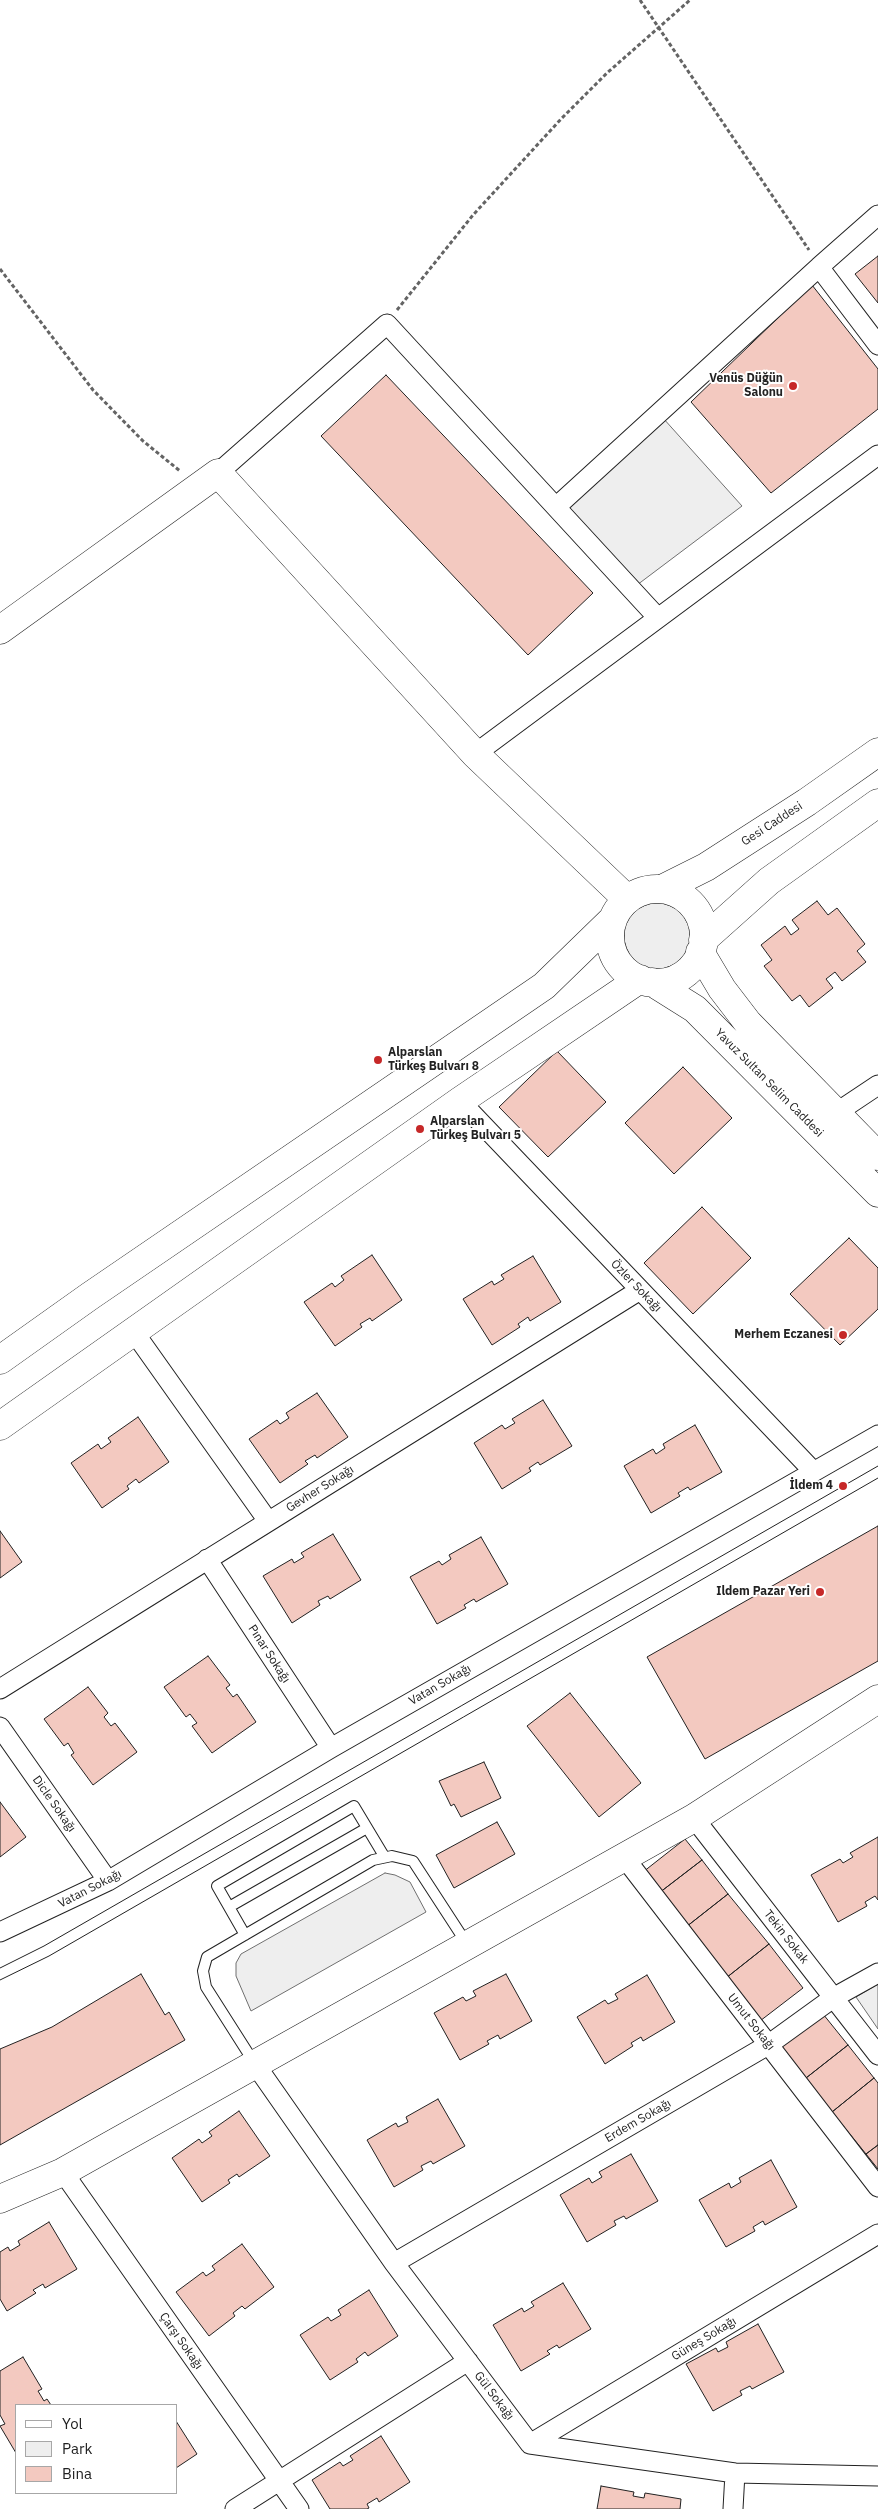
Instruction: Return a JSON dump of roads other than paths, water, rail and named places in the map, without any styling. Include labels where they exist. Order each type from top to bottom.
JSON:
[{"type":"main road","points":[[0,630],[209,480],[475,754],[620,909]]},
{"type":"main road","name":"Gesi Caddesi","points":[[662,889],[706,867],[807,802],[878,752]]},
{"type":"main road","points":[[0,1426],[460,1101],[646,981],[676,978],[686,972],[702,946],[769,881],[878,803]]},
{"type":"main road","points":[[0,1360],[98,1290],[544,986],[620,909],[649,889],[662,889],[684,898],[693,906],[700,916],[702,946],[722,989],[748,1023],[878,1156]]},
{"type":"main road","points":[[620,909],[610,931],[614,955],[620,965],[646,981]]},
{"type":"main road","name":"Yavuz Sultan Selim Caddesi","points":[[646,981],[695,1008],[878,1193]]},
{"type":"main road","points":[[0,2199],[63,2172],[694,1818],[878,1699]]},
{"type":"main road","points":[[0,2220],[63,2172]]},
{"type":"street","points":[[556,507],[819,266],[878,215]]},
{"type":"street","points":[[819,266],[878,345]]},
{"type":"street","points":[[209,480],[386,324],[658,618]]},
{"type":"street","points":[[475,754],[878,455]]},
{"type":"street","points":[[836,1113],[878,1085]]},
{"type":"street","name":"Özler Sokağı","points":[[460,1101],[813,1471]]},
{"type":"street","name":"Gevher Sokağı","points":[[0,1689],[640,1290]]},
{"type":"street","points":[[134,1332],[268,1521]]},
{"type":"street","name":"Vatan Sokağı","points":[[0,1932],[108,1881],[331,1748],[878,1435]]},
{"type":"street","name":"Pınar Sokağı","points":[[207,1559],[331,1748]]},
{"type":"street","name":"Dicle Sokağı","points":[[0,1727],[108,1881]]},
{"type":"street","name":"Tekin Sokak","points":[[694,1818],[878,2055]]},
{"type":"street","name":"Umut Sokağı","points":[[624,1857],[878,2187]]},
{"type":"street","name":"Erdem Sokağı","points":[[394,2263],[768,2045],[833,1998],[878,1973]]},
{"type":"street","name":"Gül Sokağı","points":[[255,2064],[394,2263],[530,2444]]},
{"type":"street","name":"Çarşı Sokağı","points":[[63,2172],[299,2509]]},
{"type":"street","name":"Güneş Sokağı","points":[[530,2444],[878,2234]]},
{"type":"street","points":[[235,2509],[468,2361]]},
{"type":"street","points":[[530,2444],[735,2473],[878,2476]]},
{"type":"street","points":[[733,2509],[735,2473]]},
{"type":"lane","points":[[245,1934],[217,1886],[354,1806],[384,1856]]},
{"type":"lane","points":[[229,1907],[367,1828]]},
{"type":"lane","points":[[255,2064],[210,1994],[204,1979],[207,1957],[245,1934],[384,1856],[403,1857],[413,1861],[467,1945]]},
{"type":"tram line","points":[[0,1968],[44,1946],[878,1466]]},
{"type":"tram line","points":[[0,1980],[49,1956],[878,1478]]},
{"type":"place","name":"Venüs Düğün Salonu","points":[[793,386]]},
{"type":"place","name":"Alparslan Türkeş Bulvarı 8","points":[[378,1060]]},
{"type":"place","name":"Alparslan Türkeş Bulvarı 5","points":[[420,1129]]},
{"type":"place","name":"Merhem Eczanesi","points":[[843,1335]]},
{"type":"place","name":"İldem 4","points":[[843,1486]]},
{"type":"place","name":"Ildem Pazar Yeri","points":[[820,1592]]}]
